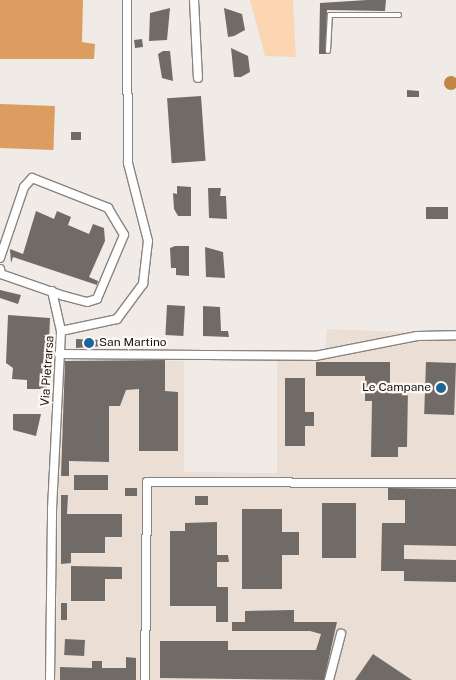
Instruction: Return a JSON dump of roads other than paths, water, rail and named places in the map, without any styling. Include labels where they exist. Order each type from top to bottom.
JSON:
[{"type":"street","name":"Via Pietrarsa","points":[[50,680],[61,331],[117,319],[143,284],[148,241],[128,163],[127,0]]},
{"type":"street","points":[[194,0],[198,78]]},
{"type":"street","points":[[0,258],[27,179],[108,208],[124,235],[97,299],[87,302],[1,274],[0,269]]},
{"type":"street","points":[[52,291],[61,331]]},
{"type":"street","points":[[59,354],[315,356],[417,336],[456,335]]},
{"type":"street","points":[[145,680],[147,482],[456,483]]},
{"type":"street","points":[[329,680],[341,634]]},
{"type":"lane","points":[[328,51],[330,15],[399,15]]},
{"type":"place","name":"San Martino","points":[[89,343]]},
{"type":"place","name":"Le Campane","points":[[441,388]]}]
